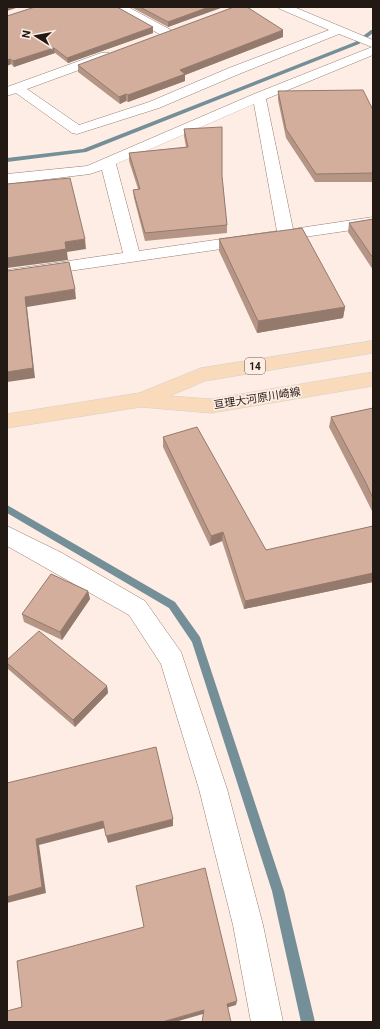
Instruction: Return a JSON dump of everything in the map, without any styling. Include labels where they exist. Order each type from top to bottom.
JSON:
[{"type":"main road","name":"亘理大河原川崎線","points":[[7,421],[141,400],[201,375],[373,348]]},
{"type":"main road","name":"亘理大河原川崎線","points":[[141,400],[211,406],[373,379]]},
{"type":"street","points":[[119,7],[166,33]]},
{"type":"street","points":[[284,7],[373,44]]},
{"type":"street","points":[[152,38],[181,28]]},
{"type":"street","points":[[12,90],[77,130],[154,105],[234,71],[339,30]]},
{"type":"street","points":[[7,179],[90,170],[259,97],[373,51]]},
{"type":"street","points":[[12,90],[114,52]]},
{"type":"street","points":[[259,97],[286,235]]},
{"type":"street","points":[[108,163],[132,257]]},
{"type":"street","points":[[7,274],[373,222]]},
{"type":"street","points":[[7,535],[54,560],[137,608],[172,660],[213,788],[248,925],[267,1022]]},
{"type":"building","points":[[35,7],[117,7],[153,27],[67,58],[54,48],[13,61],[10,59],[7,60],[7,16]]},
{"type":"building","points":[[140,7],[209,7],[168,22]]},
{"type":"building","points":[[234,7],[247,7],[283,30],[180,70],[185,74],[119,97],[78,65]]},
{"type":"building","points":[[363,90],[373,110],[373,173],[316,174],[286,129],[278,91]]},
{"type":"building","points":[[222,127],[222,176],[227,225],[145,233],[133,190],[140,189],[129,153],[188,147],[184,129]]},
{"type":"building","points":[[70,178],[85,239],[65,242],[66,249],[7,258],[7,184]]},
{"type":"building","points":[[373,219],[373,258],[349,223]]},
{"type":"building","points":[[302,228],[345,307],[258,321],[219,239]]},
{"type":"building","points":[[69,262],[75,289],[25,297],[33,368],[7,372],[7,271]]},
{"type":"building","points":[[373,408],[373,498],[331,417]]},
{"type":"building","points":[[197,427],[266,550],[373,526],[373,573],[245,601],[223,532],[211,536],[163,437]]},
{"type":"building","points":[[51,574],[88,591],[60,632],[22,614]]},
{"type":"building","points":[[39,631],[107,686],[73,720],[7,663],[7,660]]},
{"type":"building","points":[[156,747],[173,819],[106,836],[103,821],[36,839],[42,887],[7,897],[7,783]]},
{"type":"building","points":[[205,868],[237,1001],[227,1004],[231,1022],[202,1022],[204,1010],[162,1022],[7,1022],[7,1011],[22,1007],[17,961],[144,927],[136,886]]},
{"type":"waterway","points":[[7,160],[84,151],[357,43],[373,31]]},
{"type":"waterway","points":[[7,509],[172,605],[196,640],[278,891],[308,1022]]}]
